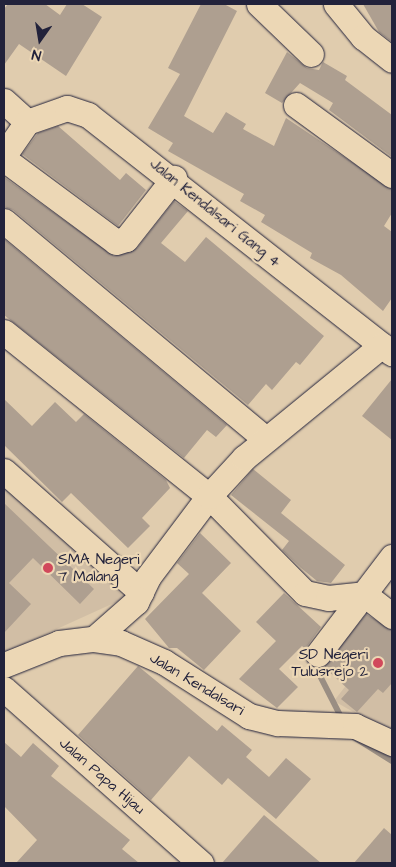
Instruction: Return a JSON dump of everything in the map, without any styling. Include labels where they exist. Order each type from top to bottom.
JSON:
[{"type":"street","points":[[259,4],[311,54]]},
{"type":"street","points":[[336,4],[363,38],[392,60]]},
{"type":"street","points":[[4,101],[27,122],[4,157],[116,242],[126,238],[174,178]]},
{"type":"street","points":[[296,105],[392,175]]},
{"type":"street","name":"Jalan Kendalsari Gang 4","points":[[27,122],[61,110],[77,109],[174,178],[387,349]]},
{"type":"street","points":[[4,221],[266,439]]},
{"type":"street","points":[[4,332],[209,496],[305,593],[328,598],[364,594],[392,616]]},
{"type":"street","points":[[94,640],[136,602],[141,592],[209,496],[266,439],[387,349]]},
{"type":"street","points":[[4,471],[141,592]]},
{"type":"street","points":[[318,654],[392,557]]},
{"type":"street","name":"Jalan Kendalsari","points":[[4,665],[47,646],[94,640],[141,650],[249,716],[278,723],[355,726],[392,743]]},
{"type":"street","name":"Jalan Papa Hijau","points":[[4,689],[200,863]]},
{"type":"shaded area","name":"SMA Negeri 7 Malang","points":[[4,483],[125,598],[4,653]]},
{"type":"shaded area","name":"SD Negeri Tulusrejo 2","points":[[392,626],[392,734],[334,701]]},
{"type":"building","points":[[8,4],[45,4],[60,15],[67,4],[82,4],[102,17],[66,76],[19,44],[4,65],[4,9]]},
{"type":"building","points":[[201,4],[224,4],[237,11],[184,116],[213,133],[226,112],[246,124],[243,129],[274,146],[286,118],[392,189],[392,213],[384,226],[392,232],[392,298],[383,311],[341,275],[310,258],[312,253],[261,222],[265,215],[240,201],[244,194],[168,151],[173,143],[148,128],[180,74],[168,68]]},
{"type":"building","points":[[363,4],[392,4],[392,42],[379,32]]},
{"type":"building","points":[[287,52],[307,68],[319,70],[323,62],[347,76],[345,80],[392,115],[392,157],[329,110],[333,103],[300,83],[282,103],[265,93]]},
{"type":"building","points":[[58,126],[120,180],[126,173],[146,190],[118,226],[22,154],[38,133]]},
{"type":"building","points":[[4,177],[114,256],[137,248],[174,201],[188,211],[161,243],[185,262],[206,237],[324,336],[300,365],[296,362],[272,390],[266,384],[248,405],[13,210],[4,207]]},
{"type":"building","points":[[4,239],[227,425],[216,437],[207,430],[184,458],[4,315]]},
{"type":"building","points":[[392,379],[392,440],[362,416]]},
{"type":"building","points":[[4,399],[32,426],[55,402],[76,422],[84,414],[166,480],[170,488],[142,518],[150,526],[128,548],[71,493],[62,502],[4,445]]},
{"type":"building","points":[[253,469],[291,500],[281,513],[345,565],[331,583],[317,581],[301,568],[282,550],[289,541],[231,495]]},
{"type":"building","points":[[4,503],[94,589],[80,604],[33,558],[9,583],[31,604],[4,633]]},
{"type":"building","points":[[200,533],[231,563],[202,593],[241,631],[204,670],[177,648],[169,648],[145,619],[189,574],[177,563]]},
{"type":"building","points":[[284,593],[321,627],[305,649],[302,646],[279,669],[298,687],[277,708],[239,679],[276,641],[256,622]]},
{"type":"building","points":[[366,614],[392,630],[392,683],[383,693],[378,689],[357,712],[341,699],[349,690],[324,667]]},
{"type":"building","points":[[138,666],[217,731],[222,725],[252,750],[246,757],[269,777],[286,758],[311,779],[276,819],[228,778],[222,785],[189,756],[151,800],[78,735]]},
{"type":"building","points":[[4,742],[21,757],[33,743],[59,766],[51,776],[130,840],[122,849],[139,863],[16,863],[37,840],[4,806]]},
{"type":"building","points":[[264,815],[321,863],[222,863]]},
{"type":"building","points":[[384,828],[392,835],[392,863],[354,863]]},
{"type":"waterway","points":[[316,668],[341,717]]},
{"type":"waterway","points":[[352,736],[392,761]]},
{"type":"place","name":"SMA Negeri 7 Malang","points":[[48,568]]},
{"type":"place","name":"SD Negeri Tulusrejo 2","points":[[378,663]]}]
